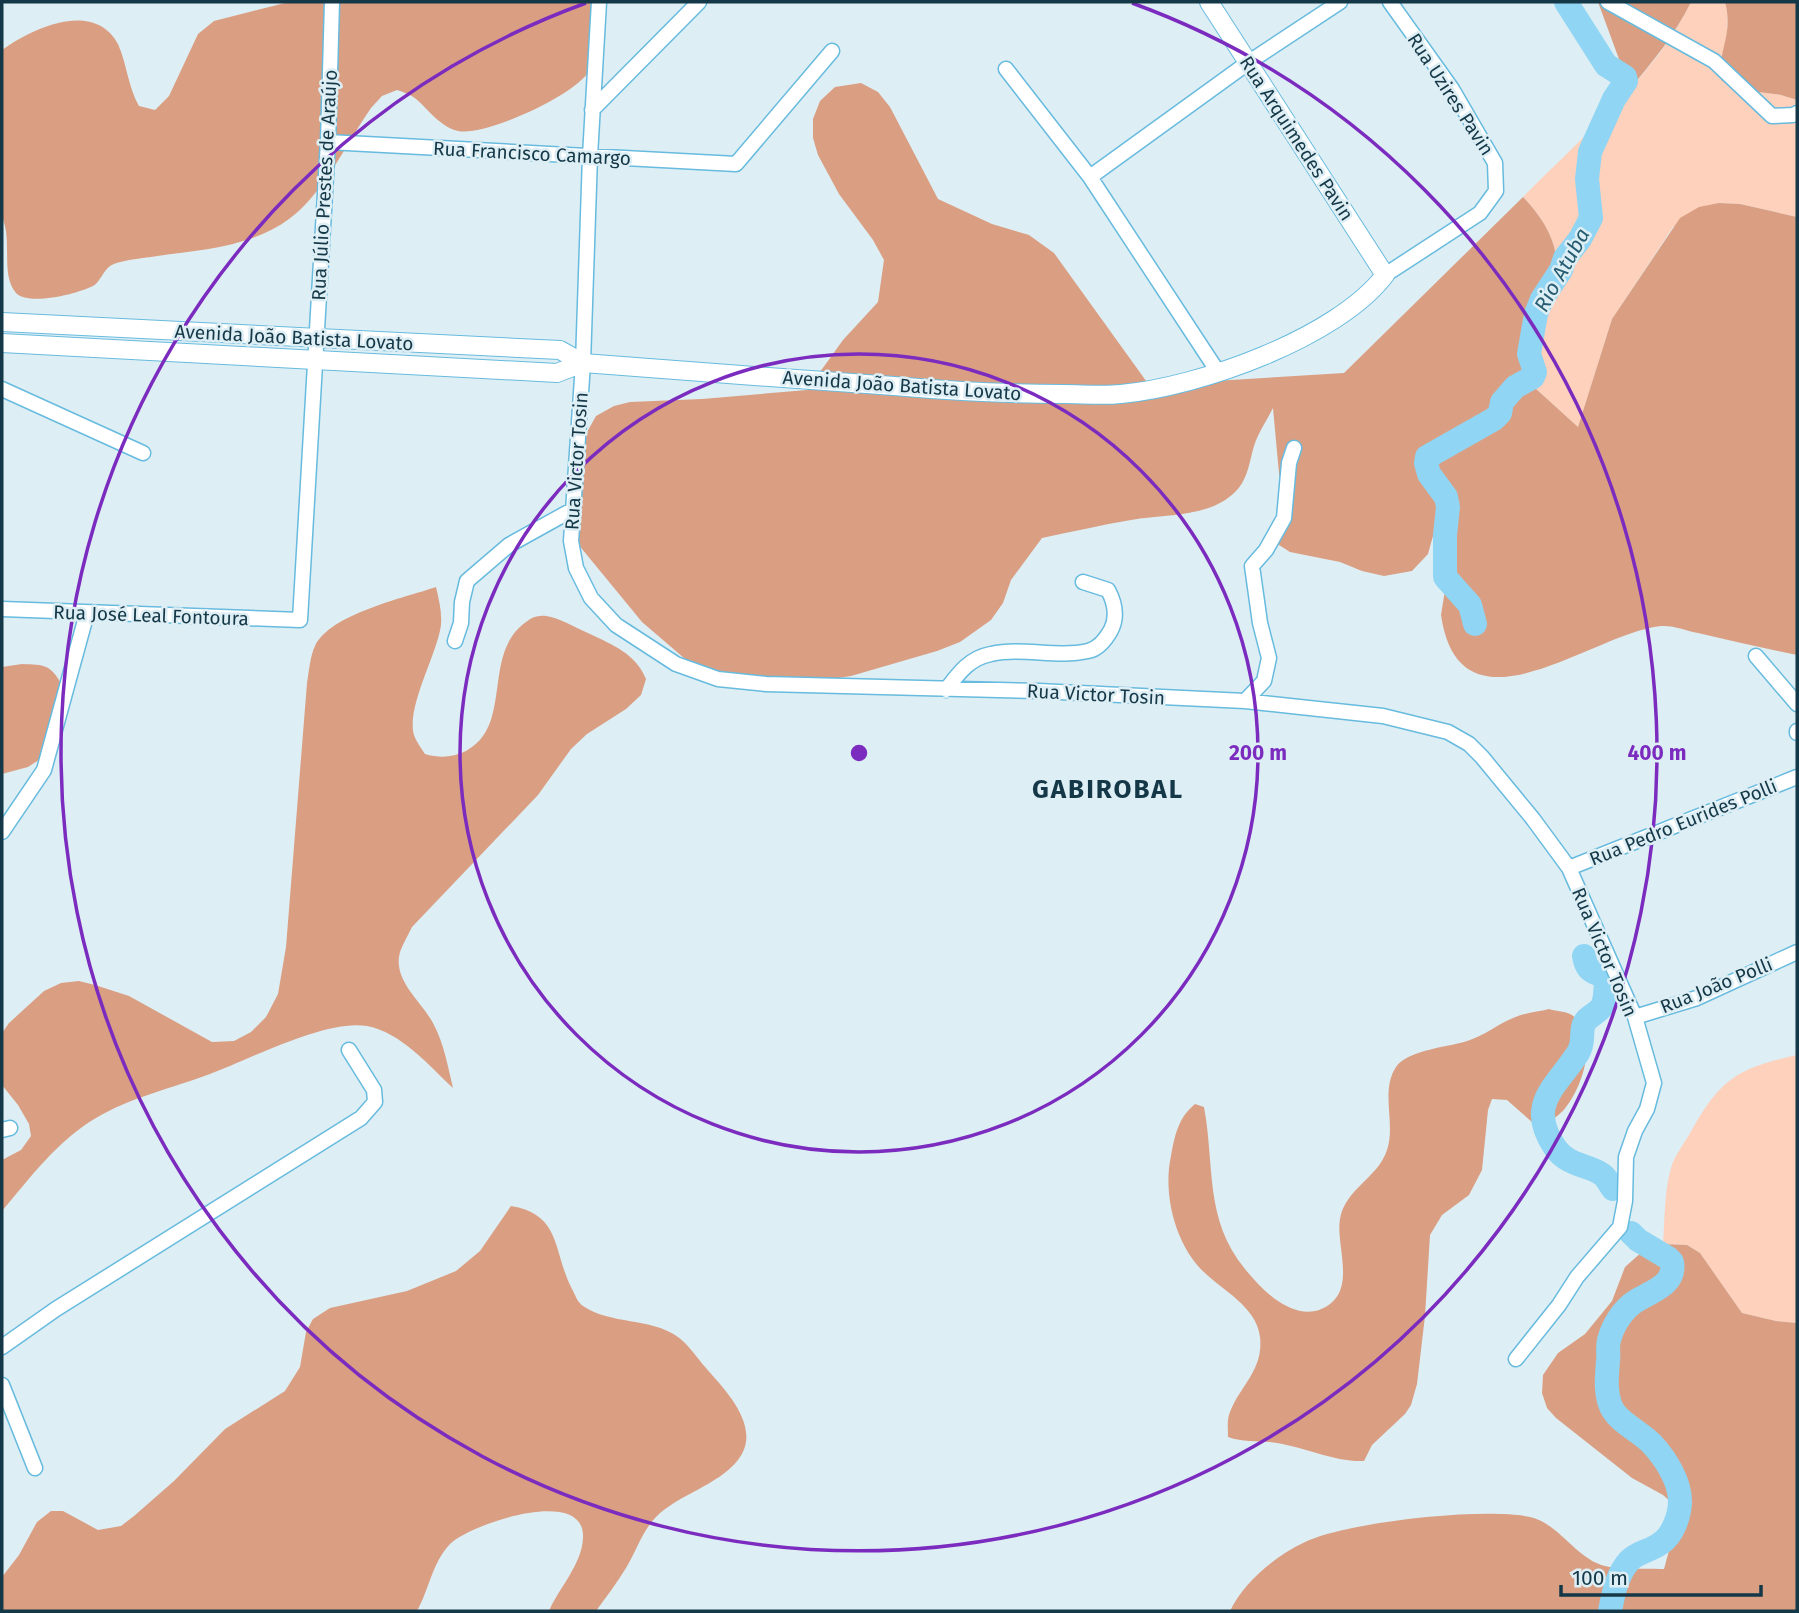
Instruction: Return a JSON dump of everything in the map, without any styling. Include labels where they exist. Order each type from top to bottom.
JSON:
[{"type":"street","name":"Rua Júlio Prestes de Araújo","points":[[300,621],[328,142],[332,2]]},
{"type":"street","name":"Rua Victor Tosin","points":[[599,2],[592,110],[583,363],[571,541],[576,568],[591,598],[616,625],[676,664],[718,679],[766,684],[1038,691],[1245,701],[1383,716],[1448,732],[1469,744],[1533,819],[1569,868],[1635,1017],[1654,1083],[1647,1109],[1635,1131],[1626,1157],[1625,1201],[1620,1227],[1577,1277],[1559,1305],[1516,1359]]},
{"type":"street","points":[[592,110],[699,2]]},
{"type":"street","name":"Rua Arquimedes Pavin","points":[[1209,2],[1385,275]]},
{"type":"street","points":[[1090,177],[1249,62],[1340,2]]},
{"type":"street","name":"Rua Uzires Pavin","points":[[1385,275],[1480,214],[1496,191],[1495,163],[1452,89],[1390,2]]},
{"type":"street","points":[[1608,2],[1714,61],[1772,116],[1797,113]]},
{"type":"street","name":"Rua Francisco Camargo","points":[[328,142],[736,164],[832,51]]},
{"type":"street","points":[[1006,69],[1090,177],[1218,372]]},
{"type":"street","name":"Avenida João Batista Lovato","points":[[2,322],[560,350],[583,363],[992,394],[1120,394],[1176,386],[1251,361],[1347,312],[1372,292],[1385,275]]},
{"type":"street","name":"Avenida João Batista Lovato","points":[[2,344],[557,373],[583,363]]},
{"type":"street","points":[[2,389],[142,453]]},
{"type":"street","points":[[1245,701],[1264,681],[1269,658],[1260,622],[1252,566],[1266,550],[1284,518],[1289,463],[1294,448]]},
{"type":"street","points":[[455,641],[461,623],[462,601],[467,581],[509,545],[572,510]]},
{"type":"street","points":[[946,690],[965,665],[989,654],[1018,651],[1090,651],[1104,642],[1113,627],[1116,606],[1108,590],[1083,582]]},
{"type":"street","name":"Rua José Leal Fontoura","points":[[2,609],[300,621]]},
{"type":"street","points":[[2,832],[44,770],[87,613]]},
{"type":"street","points":[[1756,656],[1797,704]]},
{"type":"street","name":"Rua Pedro Eurides Polli","points":[[1569,868],[1797,776]]},
{"type":"street","name":"Rua João Polli","points":[[1635,1017],[1697,998],[1797,951]]},
{"type":"street","points":[[2,1347],[56,1309],[361,1118],[375,1102],[374,1090],[349,1050]]},
{"type":"street","points":[[2,1385],[35,1468]]},
{"type":"shaded area","points":[[289,2],[596,2],[594,59],[585,77],[553,100],[510,120],[471,131],[451,129],[404,92],[397,90],[382,96],[371,108],[312,197],[289,219],[274,228],[259,236],[226,246],[120,262],[108,268],[93,286],[65,295],[31,299],[16,293],[11,285],[7,267],[7,236],[2,217],[2,50],[46,26],[79,20],[94,23],[107,31],[118,44],[139,106],[155,110],[169,96],[198,34],[214,21]]},
{"type":"shaded area","points":[[1598,2],[1691,2],[1671,37],[1630,89]]},
{"type":"shaded area","points":[[1691,2],[1725,2],[1727,34],[1719,66],[1735,89],[1781,95],[1797,100],[1797,217],[1740,204],[1719,203],[1673,227],[1612,319],[1578,427],[1535,388],[1556,255],[1544,224],[1523,197],[1638,80],[1676,29]]},
{"type":"shaded area","points":[[1725,2],[1797,2],[1797,100],[1781,95],[1735,89],[1721,80],[1721,60],[1728,24]]},
{"type":"shaded area","points":[[861,83],[878,92],[890,107],[938,199],[992,224],[1029,235],[1054,253],[1149,385],[1344,373],[1523,197],[1544,224],[1556,255],[1535,388],[1578,427],[1612,319],[1680,218],[1699,207],[1719,203],[1740,204],[1797,217],[1797,655],[1661,626],[1633,633],[1532,672],[1501,677],[1474,672],[1453,653],[1441,615],[1459,503],[1433,536],[1428,554],[1412,571],[1384,576],[1340,562],[1290,552],[1279,545],[1277,526],[1282,506],[1273,408],[1256,441],[1245,478],[1233,494],[1222,502],[1198,511],[1131,520],[1042,538],[1011,580],[1003,603],[991,620],[960,642],[851,676],[801,684],[752,682],[691,664],[642,622],[573,538],[582,441],[596,416],[614,406],[630,402],[807,390],[843,340],[878,302],[884,260],[873,240],[839,194],[818,155],[813,138],[813,119],[820,101],[835,87]]},
{"type":"shaded area","points":[[436,587],[441,625],[414,710],[413,723],[415,737],[425,754],[440,757],[456,755],[481,740],[494,708],[504,652],[512,636],[535,617],[557,619],[615,646],[636,663],[646,679],[641,695],[626,709],[587,734],[571,749],[538,795],[412,927],[404,943],[400,952],[400,972],[437,1032],[453,1088],[414,1051],[392,1035],[367,1026],[331,1028],[138,1099],[96,1118],[57,1148],[2,1211],[2,1160],[21,1150],[31,1136],[29,1124],[2,1085],[2,1033],[9,1023],[44,991],[61,983],[79,981],[95,985],[129,996],[212,1042],[234,1041],[251,1032],[266,1017],[278,994],[286,947],[307,683],[313,650],[323,635],[351,616]]},
{"type":"shaded area","points":[[22,664],[50,669],[62,685],[45,756],[28,767],[2,774],[2,667]]},
{"type":"shaded area","points":[[1549,1009],[1570,1014],[1579,1022],[1585,1033],[1587,1045],[1583,1073],[1572,1098],[1550,1122],[1533,1123],[1507,1100],[1492,1099],[1488,1110],[1482,1170],[1469,1195],[1442,1215],[1430,1235],[1417,1384],[1411,1405],[1405,1414],[1372,1445],[1364,1461],[1331,1457],[1277,1443],[1228,1437],[1229,1415],[1258,1360],[1260,1337],[1257,1325],[1244,1306],[1206,1274],[1190,1255],[1172,1214],[1169,1170],[1176,1134],[1185,1115],[1195,1104],[1204,1107],[1217,1211],[1232,1250],[1245,1269],[1275,1299],[1285,1305],[1307,1312],[1319,1310],[1331,1303],[1339,1293],[1342,1282],[1339,1230],[1343,1209],[1348,1199],[1383,1160],[1387,1150],[1390,1129],[1389,1086],[1396,1067],[1420,1052],[1470,1040],[1517,1016]]},
{"type":"shaded area","points":[[1797,1055],[1797,1323],[1742,1313],[1700,1253],[1687,1245],[1663,1244],[1671,1168],[1710,1101],[1731,1079],[1744,1072]]},
{"type":"shaded area","points":[[511,1206],[527,1210],[548,1226],[566,1275],[581,1304],[594,1312],[655,1326],[678,1337],[732,1399],[744,1423],[745,1448],[738,1460],[720,1477],[676,1502],[656,1517],[643,1535],[623,1574],[596,1611],[549,1611],[579,1557],[583,1538],[579,1522],[566,1514],[548,1511],[502,1519],[480,1527],[450,1544],[435,1568],[417,1611],[2,1611],[2,1577],[19,1555],[37,1522],[51,1511],[63,1511],[98,1530],[121,1526],[174,1481],[225,1429],[285,1391],[300,1367],[306,1332],[313,1319],[330,1308],[407,1291],[456,1271],[480,1251]]},
{"type":"shaded area","points":[[1663,1244],[1687,1245],[1700,1253],[1742,1313],[1797,1323],[1797,1611],[1230,1611],[1243,1590],[1261,1571],[1281,1555],[1303,1543],[1349,1529],[1415,1518],[1481,1514],[1530,1517],[1541,1521],[1585,1556],[1605,1566],[1664,1569],[1680,1510],[1663,1495],[1632,1478],[1556,1418],[1547,1408],[1542,1393],[1543,1375],[1558,1353],[1585,1334],[1612,1301],[1625,1267],[1643,1251]]},
{"type":"waterway","name":"Rio Atuba","points":[[1475,624],[1470,605],[1445,577],[1448,507],[1446,497],[1429,474],[1426,463],[1427,457],[1494,419],[1500,413],[1502,402],[1515,387],[1533,377],[1535,372],[1529,354],[1536,314],[1565,258],[1580,239],[1591,218],[1587,179],[1590,152],[1614,99],[1626,81],[1625,77],[1606,65],[1566,2]]},
{"type":"waterway","name":"Rio Atuba","points":[[1584,956],[1589,969],[1602,975],[1606,982],[1604,1002],[1584,1024],[1580,1049],[1548,1096],[1543,1118],[1546,1131],[1560,1153],[1573,1162],[1599,1172],[1613,1189]]},
{"type":"waterway","name":"Rio Atuba","points":[[1610,1611],[1621,1572],[1632,1558],[1657,1546],[1669,1535],[1679,1512],[1680,1501],[1675,1478],[1667,1463],[1647,1439],[1617,1416],[1607,1393],[1608,1343],[1616,1323],[1631,1304],[1667,1282],[1672,1270],[1672,1262],[1668,1258],[1631,1233]]},
{"type":"district","name":"GABIROBAL","points":[[1108,789]]}]
